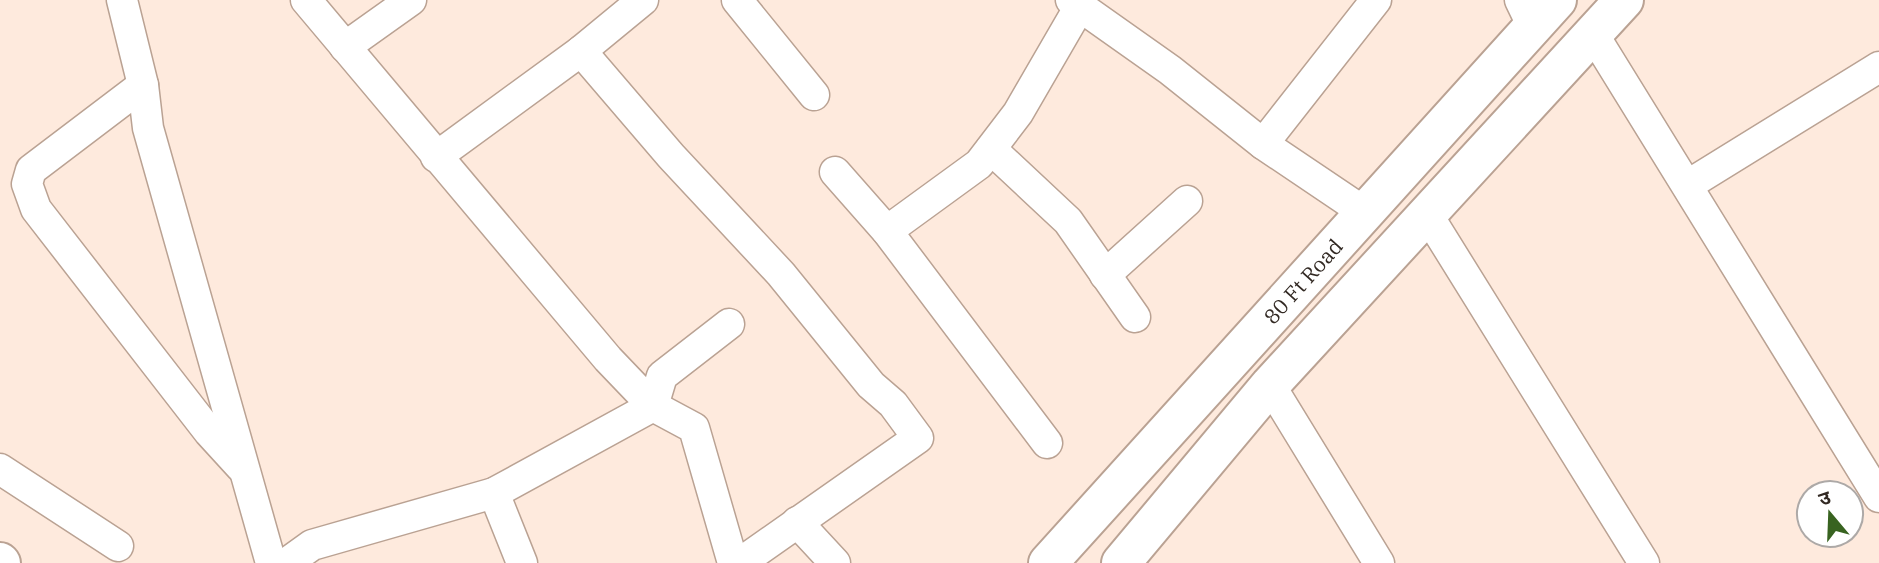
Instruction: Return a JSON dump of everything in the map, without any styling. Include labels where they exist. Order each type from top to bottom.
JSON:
[{"type":"main road","points":[[1125,562],[1270,385],[1624,0]]},
{"type":"main road","name":"80 Ft Road","points":[[1048,563],[1364,212],[1536,9]]},
{"type":"street","points":[[122,0],[143,85],[148,128],[271,563]]},
{"type":"street","points":[[306,0],[608,359],[653,406],[694,428],[733,563]]},
{"type":"street","points":[[345,47],[411,0]]},
{"type":"street","points":[[436,157],[582,51],[643,0]]},
{"type":"street","points":[[737,0],[814,95]]},
{"type":"street","points":[[1263,144],[1376,0]]},
{"type":"street","points":[[887,231],[979,164],[1018,113],[1076,3],[1170,70],[1263,144],[1364,212]]},
{"type":"street","points":[[1593,34],[1879,497]]},
{"type":"street","points":[[582,51],[671,156],[781,274],[871,385],[893,404],[918,438],[740,563]]},
{"type":"street","points":[[1688,185],[1879,67]]},
{"type":"street","points":[[143,85],[31,170],[27,184],[36,209],[209,432],[245,471]]},
{"type":"street","points":[[991,149],[1068,221],[1135,317]]},
{"type":"street","points":[[835,172],[887,231],[1047,443]]},
{"type":"street","points":[[1105,275],[1187,201]]},
{"type":"street","points":[[1427,214],[1644,563]]},
{"type":"street","points":[[287,563],[494,493],[653,406],[662,376],[729,324]]},
{"type":"street","points":[[1270,385],[1380,563]]},
{"type":"street","points":[[0,469],[118,546]]},
{"type":"street","points":[[494,493],[522,563]]},
{"type":"street","points":[[797,522],[835,563]]}]
